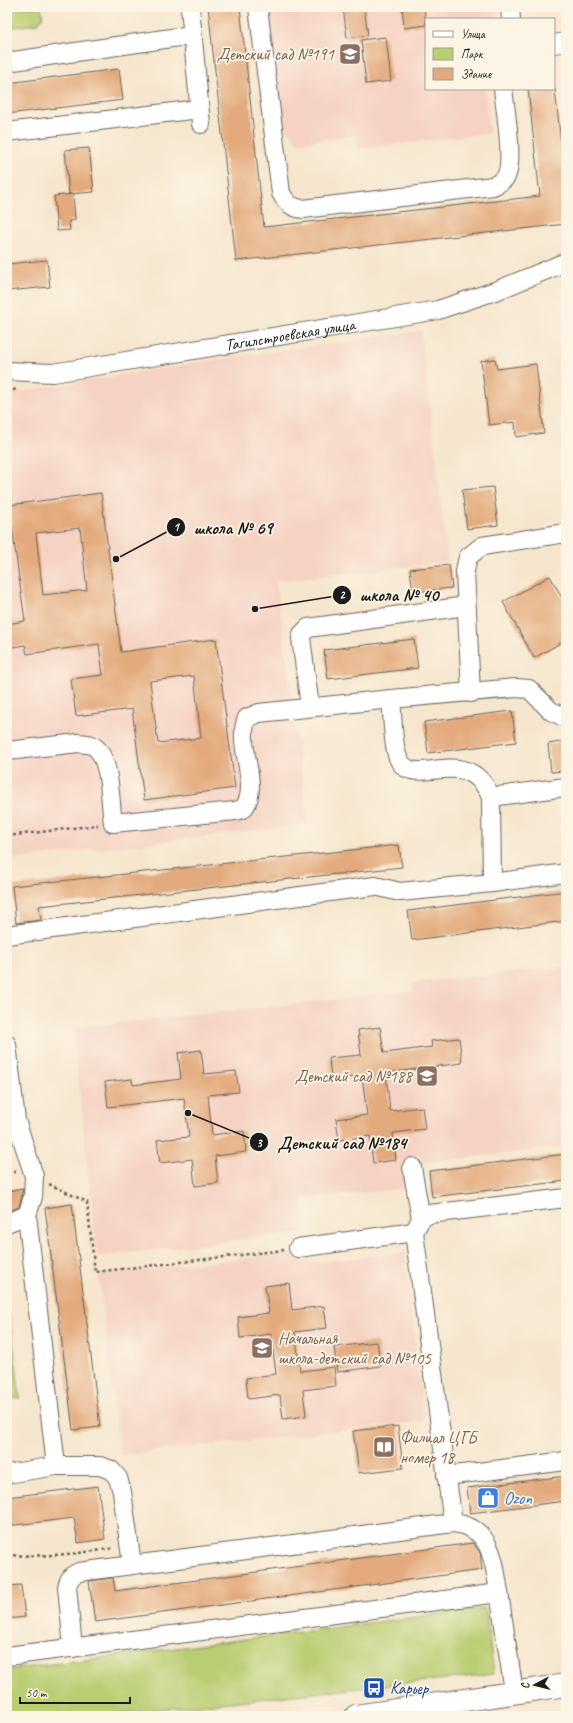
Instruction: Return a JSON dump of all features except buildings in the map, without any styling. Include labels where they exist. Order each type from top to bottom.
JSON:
[{"type":"main road","points":[[356,1716],[566,1685]]},
{"type":"street","points":[[7,132],[200,117],[190,7]]},
{"type":"street","points":[[258,7],[281,193],[285,200],[296,208],[303,209],[493,186],[501,182],[506,177],[510,156],[503,90]]},
{"type":"street","points":[[510,7],[511,18]]},
{"type":"street","points":[[7,62],[192,35]]},
{"type":"street","points":[[555,44],[566,42]]},
{"type":"street","name":"Тагилстроевская улица","points":[[7,371],[53,374],[438,310],[498,290],[566,262]]},
{"type":"street","points":[[471,693],[465,563],[468,557],[482,546],[566,533]]},
{"type":"street","points":[[310,707],[301,638],[308,628],[466,606]]},
{"type":"street","points":[[7,751],[78,743],[89,744],[95,747],[102,755],[106,765],[113,823],[243,809],[250,797],[243,733],[247,718],[259,713],[516,688],[529,689],[551,711],[566,718]]},
{"type":"street","points":[[391,699],[397,755],[403,764],[411,770],[424,772],[458,768],[472,772],[486,785],[491,797],[492,883]]},
{"type":"street","points":[[491,797],[566,787]]},
{"type":"street","points":[[7,936],[375,886],[400,892],[492,883],[566,873]]},
{"type":"street","points":[[7,1044],[12,1121],[34,1176],[33,1197],[28,1215],[56,1466]]},
{"type":"street","points":[[412,1167],[417,1226],[446,1476],[453,1523]]},
{"type":"street","points":[[298,1248],[417,1226],[429,1214],[566,1198]]},
{"type":"street","points":[[7,1223],[28,1215]]},
{"type":"street","points":[[446,1476],[566,1460]]},
{"type":"street","points":[[7,1474],[56,1466],[100,1466],[111,1470],[118,1478],[122,1492],[132,1564]]},
{"type":"street","points":[[73,1648],[67,1598],[69,1580],[79,1572],[453,1523],[470,1527],[481,1534],[488,1545],[495,1568],[514,1692]]},
{"type":"street","points":[[7,1656],[499,1593]]},
{"type":"path","points":[[7,836],[113,823]]},
{"type":"path","points":[[7,1172],[34,1176],[87,1202],[95,1272],[298,1248]]},
{"type":"path","points":[[7,1554],[37,1556],[74,1555],[130,1546]]},
{"type":"shaded area","name":"Детский сад №191","points":[[267,7],[499,7],[498,18],[425,18],[425,90],[485,90],[489,133],[358,149],[356,135],[299,143],[282,124]]},
{"type":"shaded area","points":[[421,331],[448,562],[276,581],[308,824],[7,860],[7,394],[212,360]]},
{"type":"shaded area","points":[[566,967],[566,1147],[419,1163],[421,1187],[303,1199],[306,1232],[97,1257],[73,1028],[413,991],[412,983]]},
{"type":"shaded area","name":"Начальная школа-детский сад №105","points":[[308,1251],[310,1263],[405,1252],[424,1421],[120,1455],[99,1275]]},
{"type":"green space","points":[[7,7],[41,7],[43,17],[37,24],[7,28]]},
{"type":"green space","points":[[7,1312],[9,1312],[20,1398],[7,1400]]},
{"type":"green space","points":[[485,1608],[494,1674],[96,1716],[7,1716],[7,1670]]},
{"type":"place","name":"Детский сад №191","points":[[350,54]]},
{"type":"place","name":"школа № 69","points":[[116,559]]},
{"type":"place","name":"школа № 40","points":[[255,609]]},
{"type":"place","name":"Детский сад №188","points":[[427,1076]]},
{"type":"place","name":"Детский сад №184","points":[[188,1113]]},
{"type":"place","name":"Начальная школа-детский сад №105","points":[[262,1348]]},
{"type":"place","name":"Филиал ЦГБ номер 18","points":[[384,1447]]},
{"type":"place","name":"Ozon","points":[[488,1498]]},
{"type":"place","name":"Карьер","points":[[374,1688]]}]
